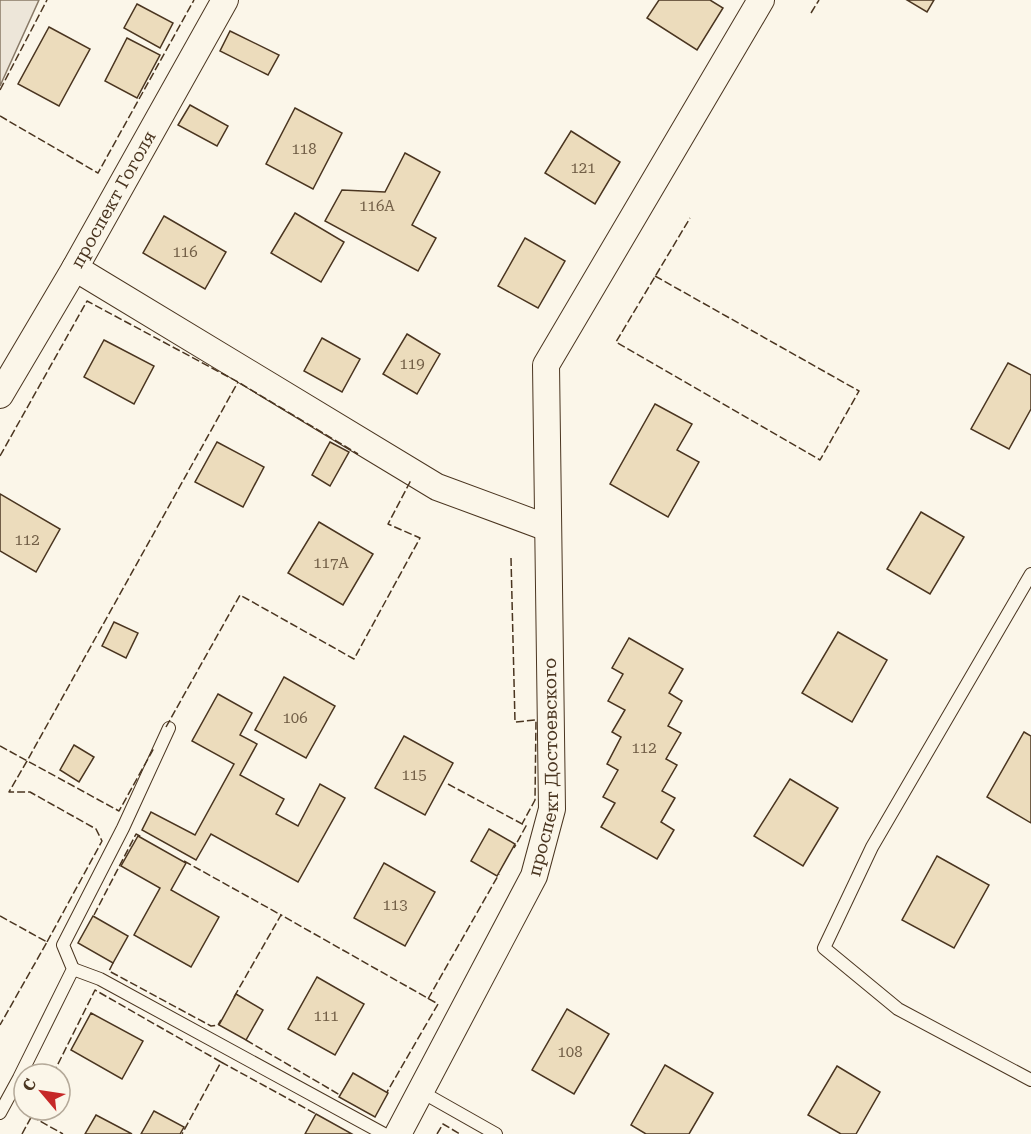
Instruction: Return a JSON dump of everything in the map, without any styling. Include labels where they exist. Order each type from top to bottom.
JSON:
[{"type":"street","name":"проспект Гоголя","points":[[0,395],[75,268],[225,0]]},
{"type":"street","name":"проспект Достоевского","points":[[398,1134],[534,876],[552,809],[546,365],[761,0]]},
{"type":"street","points":[[75,268],[437,487],[548,528]]},
{"type":"lane","points":[[1031,574],[872,847],[824,948],[898,1009],[1031,1080]]},
{"type":"lane","points":[[169,729],[123,828],[63,945],[73,969],[100,979],[384,1134]]},
{"type":"lane","points":[[0,1113],[6,1089],[73,969]]},
{"type":"lane","points":[[420,1091],[496,1134]]},
{"type":"shaded area","points":[[0,0],[39,0],[0,86]]},
{"type":"building","points":[[659,0],[710,0],[723,8],[697,50],[647,18]]},
{"type":"building","points":[[907,0],[934,0],[927,12]]},
{"type":"building","points":[[137,4],[173,23],[160,48],[124,28]]},
{"type":"building","points":[[49,27],[90,49],[59,106],[18,84]]},
{"type":"building","points":[[230,31],[279,55],[268,75],[220,51]]},
{"type":"building","points":[[127,38],[160,55],[137,98],[105,81]]},
{"type":"building","points":[[190,105],[228,126],[217,146],[178,125]]},
{"type":"building","points":[[295,108],[342,133],[313,189],[266,164]]},
{"type":"building","points":[[571,131],[620,162],[595,204],[545,173]]},
{"type":"building","points":[[405,153],[440,172],[412,225],[436,238],[418,271],[325,221],[342,190],[385,192]]},
{"type":"building","points":[[295,213],[344,242],[321,282],[271,253]]},
{"type":"building","points":[[164,216],[226,252],[205,289],[143,253]]},
{"type":"building","points":[[525,238],[565,261],[538,308],[498,286]]},
{"type":"building","points":[[407,334],[440,354],[417,394],[383,374]]},
{"type":"building","points":[[322,338],[360,359],[342,392],[304,371]]},
{"type":"building","points":[[104,340],[154,366],[134,404],[84,377]]},
{"type":"building","points":[[1008,363],[1031,375],[1031,409],[1009,449],[971,429]]},
{"type":"building","points":[[655,404],[692,424],[677,450],[699,462],[668,517],[610,484]]},
{"type":"building","points":[[217,442],[264,467],[243,507],[195,482]]},
{"type":"building","points":[[330,442],[349,452],[330,486],[312,475]]},
{"type":"building","points":[[0,494],[60,529],[36,572],[0,551]]},
{"type":"building","points":[[921,512],[964,537],[930,594],[887,569]]},
{"type":"building","points":[[319,522],[373,554],[343,605],[288,573]]},
{"type":"building","points":[[114,622],[138,633],[126,658],[102,646]]},
{"type":"building","points":[[838,632],[887,660],[852,722],[802,693]]},
{"type":"building","points":[[629,638],[683,669],[669,693],[682,701],[668,726],[681,733],[666,759],[677,765],[662,791],[675,798],[661,822],[674,830],[657,859],[601,827],[615,803],[603,797],[618,770],[607,764],[621,737],[612,732],[625,710],[608,701],[623,674],[612,668]]},
{"type":"building","points":[[284,677],[335,706],[306,758],[255,730]]},
{"type":"building","points":[[218,694],[252,713],[240,735],[257,744],[240,775],[284,799],[276,814],[298,826],[320,784],[345,798],[298,882],[211,834],[196,860],[142,830],[151,812],[195,835],[234,764],[192,741]]},
{"type":"building","points":[[1024,732],[1031,736],[1031,823],[987,797]]},
{"type":"building","points":[[404,736],[453,763],[425,815],[375,788]]},
{"type":"building","points":[[74,745],[94,757],[79,782],[60,770]]},
{"type":"building","points":[[790,779],[838,808],[803,866],[754,836]]},
{"type":"building","points":[[489,829],[515,844],[497,876],[471,861]]},
{"type":"building","points":[[138,836],[186,863],[171,890],[219,917],[191,967],[134,935],[160,888],[121,866]]},
{"type":"building","points":[[937,856],[989,885],[954,948],[902,920]]},
{"type":"building","points":[[384,863],[435,892],[405,946],[354,918]]},
{"type":"building","points":[[93,916],[128,936],[113,963],[78,943]]},
{"type":"building","points":[[317,977],[364,1004],[335,1055],[288,1029]]},
{"type":"building","points":[[236,994],[263,1010],[246,1040],[219,1025]]},
{"type":"building","points":[[567,1009],[609,1034],[574,1094],[532,1070]]},
{"type":"building","points":[[91,1013],[143,1041],[122,1079],[71,1050]]},
{"type":"building","points":[[665,1065],[713,1093],[689,1134],[646,1134],[631,1125]]},
{"type":"building","points":[[837,1066],[880,1092],[856,1134],[841,1134],[808,1115]]},
{"type":"building","points":[[353,1073],[388,1093],[375,1117],[339,1097]]},
{"type":"building","points":[[154,1111],[184,1127],[180,1134],[141,1134]]},
{"type":"building","points":[[316,1114],[352,1134],[305,1134]]},
{"type":"building","points":[[96,1115],[132,1134],[85,1134]]},
{"type":"fence","points":[[0,90],[47,0]]},
{"type":"fence","points":[[0,116],[98,173],[194,0]]},
{"type":"fence","points":[[811,13],[819,0]]},
{"type":"fence","points":[[655,276],[859,391],[820,460],[616,342],[690,218]]},
{"type":"fence","points":[[0,456],[87,301],[238,382],[358,454]]},
{"type":"fence","points":[[47,942],[102,841],[96,829],[30,792],[9,792],[238,382]]},
{"type":"fence","points":[[166,727],[240,595],[354,659],[420,538],[388,524],[410,482],[408,481]]},
{"type":"fence","points":[[511,558],[515,722],[536,720],[535,800],[522,824]]},
{"type":"fence","points":[[0,746],[119,811],[154,748]]},
{"type":"fence","points":[[448,784],[526,826],[514,848]]},
{"type":"fence","points":[[94,915],[136,834],[142,837]]},
{"type":"fence","points":[[184,861],[281,915]]},
{"type":"fence","points":[[428,999],[499,874]]},
{"type":"fence","points":[[234,997],[281,915],[438,1004],[387,1092]]},
{"type":"fence","points":[[0,916],[47,942],[0,1025]]},
{"type":"fence","points":[[113,963],[109,971],[211,1026],[218,1025],[221,1020]]},
{"type":"fence","points":[[59,1062],[95,990],[221,1062],[182,1134]]},
{"type":"fence","points":[[246,1040],[340,1095]]},
{"type":"fence","points":[[221,1062],[316,1114]]},
{"type":"fence","points":[[22,1134],[28,1122]]},
{"type":"fence","points":[[42,1122],[63,1134]]},
{"type":"fence","points":[[437,1134],[443,1124],[460,1134]]}]
